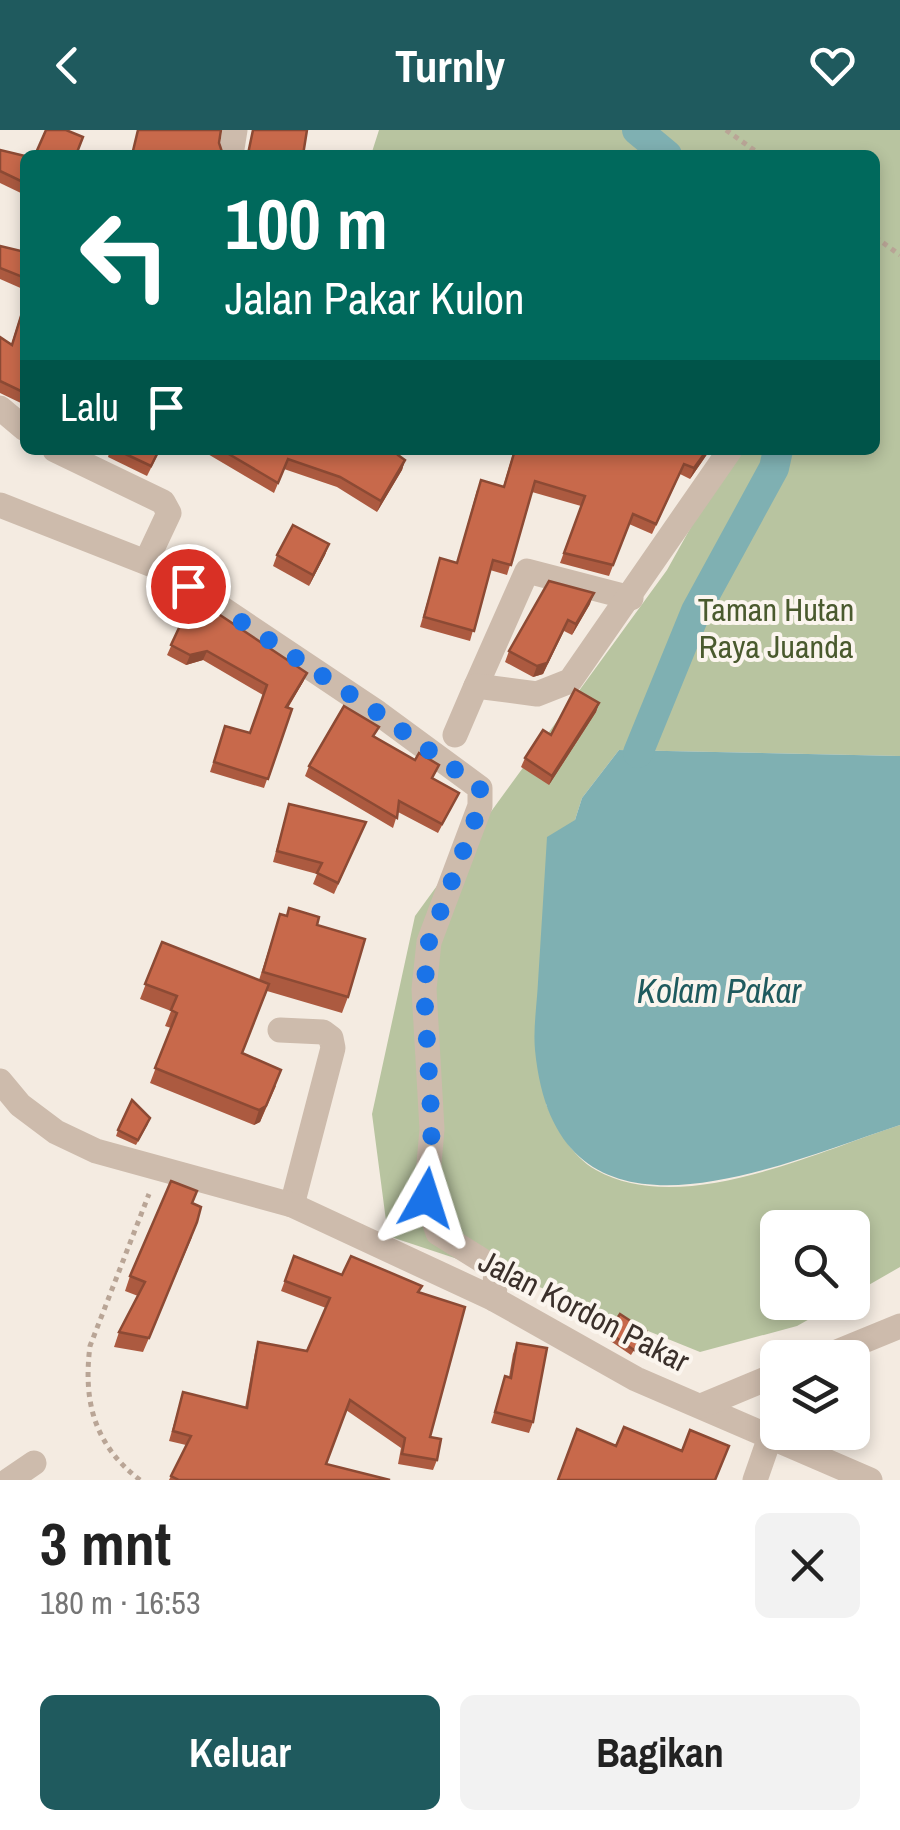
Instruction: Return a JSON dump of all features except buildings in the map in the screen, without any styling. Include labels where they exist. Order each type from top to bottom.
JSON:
[{"type":"street","points":[[0,408],[20,425]]},
{"type":"street","points":[[64,455],[163,502],[169,512],[154,565]]},
{"type":"street","points":[[97,474],[106,455]]},
{"type":"street","points":[[476,686],[536,694],[570,682],[727,455]]},
{"type":"street","points":[[0,505],[154,565],[378,713],[480,788],[480,806],[429,942],[424,989],[432,1129],[426,1198],[438,1233],[496,1269],[494,1299]]},
{"type":"street","points":[[455,735],[527,571],[631,598]]},
{"type":"street","points":[[280,1030],[323,1032],[332,1038],[333,1048],[292,1205]]},
{"type":"street","name":"Jalan Kordon Pakar","points":[[0,1081],[20,1105],[56,1132],[96,1150],[292,1205],[494,1299],[636,1379],[760,1433]]},
{"type":"street","points":[[870,1343],[895,1335]]},
{"type":"street","points":[[701,1406],[760,1381]]},
{"type":"street","points":[[755,1480],[766,1450]]},
{"type":"street","name":"Jalan Kordon Pakar","points":[[799,1450],[870,1480]]},
{"type":"street","points":[[9,1480],[34,1463]]},
{"type":"path","points":[[726,130],[754,150]]},
{"type":"path","points":[[140,1480],[102,1442],[90,1406],[89,1359],[159,1168]]},
{"type":"green space","name":"Taman Hutan Raya Juanda","points":[[379,130],[900,130],[900,756],[619,750],[582,798],[575,820],[546,1104],[579,1157],[596,1170],[630,1183],[668,1187],[707,1184],[789,1164],[900,1125],[900,1267],[870,1284],[870,1210],[760,1210],[760,1320],[808,1320],[700,1352],[527,1282],[388,1236],[372,1114],[415,916],[667,570],[731,455],[880,455],[880,150],[373,150]]},
{"type":"water","name":"Kolam Pakar","points":[[619,750],[900,756],[900,1125],[792,1162],[734,1177],[677,1185],[626,1181],[583,1160],[551,1118],[535,1050],[547,837],[575,820],[582,798]]},
{"type":"waterway","points":[[637,130],[661,150]]},
{"type":"waterway","points":[[638,753],[696,611],[774,468],[777,455]]},
{"type":"route","points":[[188,586],[378,713],[480,788],[480,806],[429,942],[424,989],[432,1129],[426,1198]]}]
